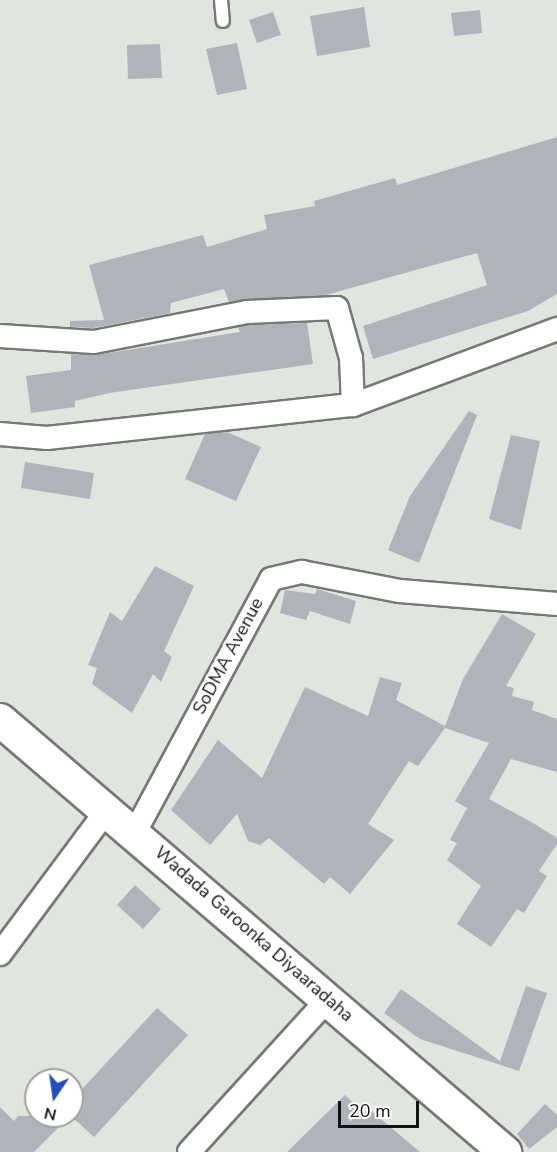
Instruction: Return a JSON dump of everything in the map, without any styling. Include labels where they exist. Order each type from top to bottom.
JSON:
[{"type":"main road","name":"Wadada Garoonka Diyaaradaha","points":[[0,720],[330,998],[503,1151]]},
{"type":"street","points":[[0,336],[94,342],[247,312],[338,308],[351,357],[353,405]]},
{"type":"street","points":[[0,434],[10,439],[70,436],[353,405],[557,329]]},
{"type":"street","name":"SoDMA Avenue","points":[[135,832],[271,579],[302,572],[400,591],[557,604]]},
{"type":"street","points":[[0,954],[107,810]]},
{"type":"street","points":[[189,1152],[330,998]]},
{"type":"lane","points":[[221,0],[223,21]]},
{"type":"building","points":[[364,7],[370,47],[317,56],[310,16]]},
{"type":"building","points":[[480,10],[482,33],[454,36],[451,13]]},
{"type":"building","points":[[273,12],[281,35],[257,43],[249,20]]},
{"type":"building","points":[[237,43],[247,89],[217,95],[206,49]]},
{"type":"building","points":[[160,44],[162,78],[128,79],[127,45]]},
{"type":"building","points":[[557,137],[557,294],[528,311],[373,359],[363,326],[487,285],[477,253],[326,295],[229,302],[224,289],[171,303],[170,313],[93,328],[70,327],[70,321],[104,320],[89,265],[203,235],[207,247],[267,229],[264,215],[315,206],[314,201],[395,178],[397,185]]},
{"type":"building","points":[[307,323],[313,364],[109,393],[75,401],[75,407],[31,413],[26,376],[71,370],[71,354],[96,355],[240,332],[238,327],[249,325]]},
{"type":"building","points":[[469,411],[477,415],[419,563],[388,550],[410,496]]},
{"type":"building","points":[[227,432],[261,447],[236,501],[185,479],[205,434]]},
{"type":"building","points":[[511,435],[540,441],[521,530],[489,519]]},
{"type":"building","points":[[25,462],[94,473],[90,499],[21,488]]},
{"type":"building","points":[[155,566],[194,586],[164,651],[172,657],[161,682],[153,674],[132,713],[92,684],[97,668],[88,665],[110,612],[122,621]]},
{"type":"building","points":[[317,589],[356,601],[350,624],[310,611],[306,620],[280,613],[285,590],[315,594]]},
{"type":"building","points":[[502,614],[536,634],[506,686],[514,688],[512,696],[534,702],[532,710],[557,719],[557,772],[511,759],[489,799],[557,838],[557,844],[539,871],[547,876],[524,913],[517,909],[491,947],[457,924],[481,886],[447,860],[457,843],[450,840],[467,808],[455,801],[489,743],[445,728],[418,766],[409,761],[368,824],[394,840],[350,894],[330,877],[324,884],[269,838],[260,845],[248,841],[237,814],[210,845],[171,810],[218,740],[262,778],[305,687],[368,716],[380,677],[402,683],[396,700],[445,726],[463,679]]},
{"type":"building","points":[[135,885],[161,909],[143,929],[117,905]]},
{"type":"building","points":[[526,986],[547,993],[519,1071],[420,1039],[384,1013],[401,989],[500,1061]]},
{"type":"building","points":[[157,1008],[188,1035],[94,1137],[84,1128],[84,1087]]},
{"type":"building","points":[[345,1095],[364,1113],[368,1108],[420,1152],[287,1152]]},
{"type":"building","points":[[545,1104],[557,1115],[557,1127],[529,1149],[517,1134]]},
{"type":"building","points":[[0,1107],[14,1121],[18,1116],[24,1116],[24,1128],[58,1128],[34,1152],[0,1152]]}]
